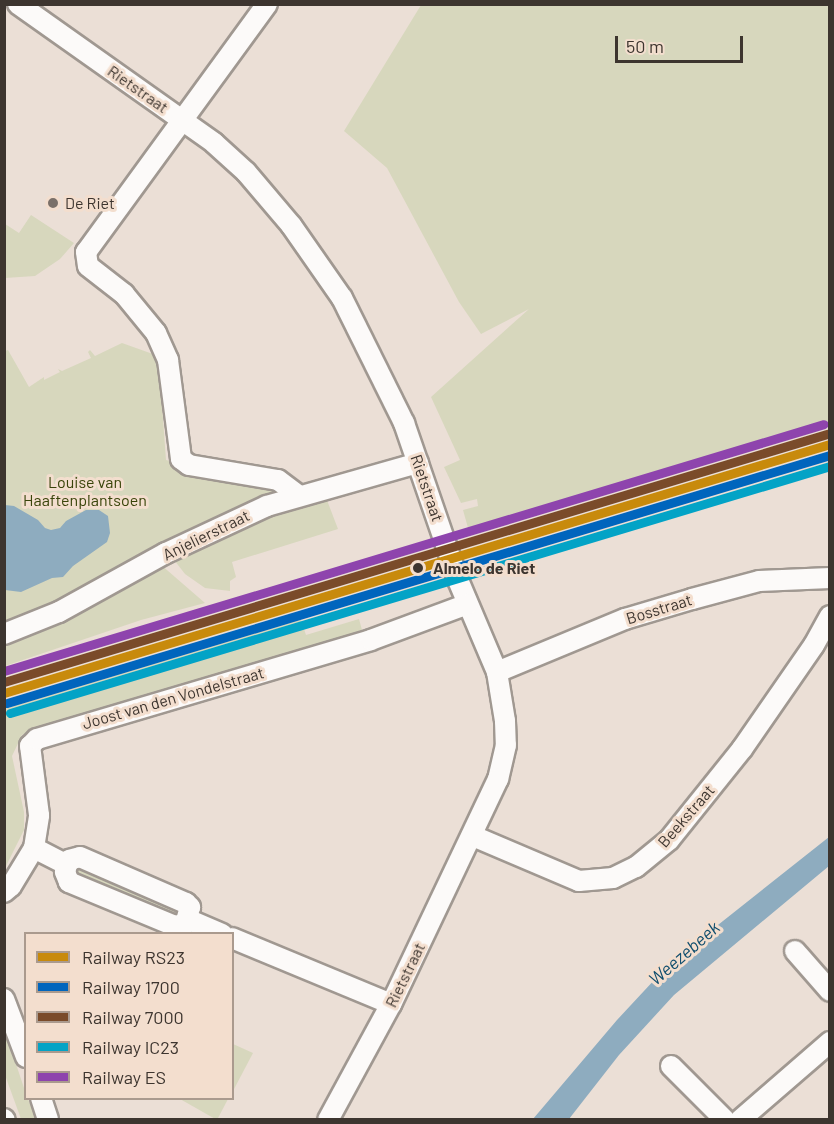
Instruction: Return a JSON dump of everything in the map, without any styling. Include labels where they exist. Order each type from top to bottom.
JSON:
[{"type":"street","name":"Rietstraat","points":[[18,4],[214,143],[246,172],[291,225],[342,298],[404,423],[468,604],[497,672],[506,721],[506,745],[498,779],[473,836],[391,1004],[328,1119]]},
{"type":"street","points":[[267,4],[86,252],[88,266],[124,294],[156,333],[168,360],[181,459],[189,465],[278,480],[298,495]]},
{"type":"street","name":"Anjelierstraat","points":[[4,634],[59,612],[177,548],[267,506],[298,495],[418,463]]},
{"type":"street","name":"Bosstraat","points":[[497,672],[625,620],[692,599],[759,581],[830,578]]},
{"type":"street","name":"Joost van den Vondelstraat","points":[[4,892],[15,881],[34,848],[39,815],[30,746],[37,740],[371,640],[468,604]]},
{"type":"street","name":"Beekstraat","points":[[473,836],[579,881],[613,878],[636,867],[669,840],[742,750],[814,645],[830,616]]},
{"type":"street","points":[[34,848],[67,865]]},
{"type":"street","points":[[80,857],[186,903],[190,906],[188,919],[181,926],[175,926],[69,882],[65,872],[69,860],[80,857]]},
{"type":"street","points":[[188,919],[220,932]]},
{"type":"street","points":[[234,939],[391,1004]]},
{"type":"street","points":[[795,951],[830,991]]},
{"type":"street","points":[[4,999],[24,1052]]},
{"type":"street","points":[[740,1119],[830,1042]]},
{"type":"street","points":[[671,1066],[725,1119]]},
{"type":"street","points":[[42,1100],[48,1119]]},
{"type":"green space","points":[[421,5],[829,5],[829,425],[470,535],[463,510],[478,506],[477,499],[461,503],[444,467],[460,460],[431,397],[529,309],[481,334],[459,302],[387,168],[344,131]]},
{"type":"green space","points":[[31,215],[74,243],[60,259],[35,276],[5,278],[5,224],[19,233]]},
{"type":"green space","name":"Louise van Haaftenplantsoen","points":[[122,343],[164,358],[162,405],[166,460],[290,493],[133,565],[5,629],[5,351],[8,350],[29,387],[44,377],[44,380],[60,372],[58,369],[62,371],[91,358],[88,352],[90,350],[95,356]]},
{"type":"green space","points":[[325,495],[338,529],[232,562],[236,577],[230,581],[230,591],[205,588],[185,574],[171,556],[251,519]]},
{"type":"green space","points":[[160,564],[205,603],[141,620],[5,666],[4,642]]},
{"type":"green space","points":[[300,617],[306,635],[359,619],[362,630],[233,672],[230,671],[22,735],[12,756],[24,812],[24,830],[5,868],[5,706]]},
{"type":"green space","points":[[85,862],[177,906],[180,916],[174,920],[78,879],[76,868]]},
{"type":"green space","points":[[5,1031],[24,1088],[24,1100],[28,1100],[36,1119],[21,1119],[5,1075]]},
{"type":"green space","points":[[234,1044],[253,1053],[234,1089]]},
{"type":"green space","points":[[182,1100],[227,1100],[217,1120]]},
{"type":"water","points":[[5,505],[14,506],[51,530],[60,528],[66,521],[86,510],[99,510],[108,516],[110,533],[107,542],[73,566],[63,577],[52,578],[21,592],[5,590]]},
{"type":"water","name":"Weezebeek","points":[[829,837],[829,866],[674,995],[619,1055],[569,1119],[533,1119],[617,1020],[670,963]]},
{"type":"rail line","name":"ES","points":[[4,671],[824,424]]},
{"type":"rail line","name":"7000","points":[[4,682],[827,434]]},
{"type":"rail line","name":"RS23","points":[[4,693],[830,444]]},
{"type":"rail line","name":"1700","points":[[7,703],[830,455]]},
{"type":"rail line","name":"IC23","points":[[10,713],[830,466]]},
{"type":"place","name":"De Riet","points":[[53,203]]},
{"type":"place","name":"Almelo de Riet","points":[[418,568]]}]
